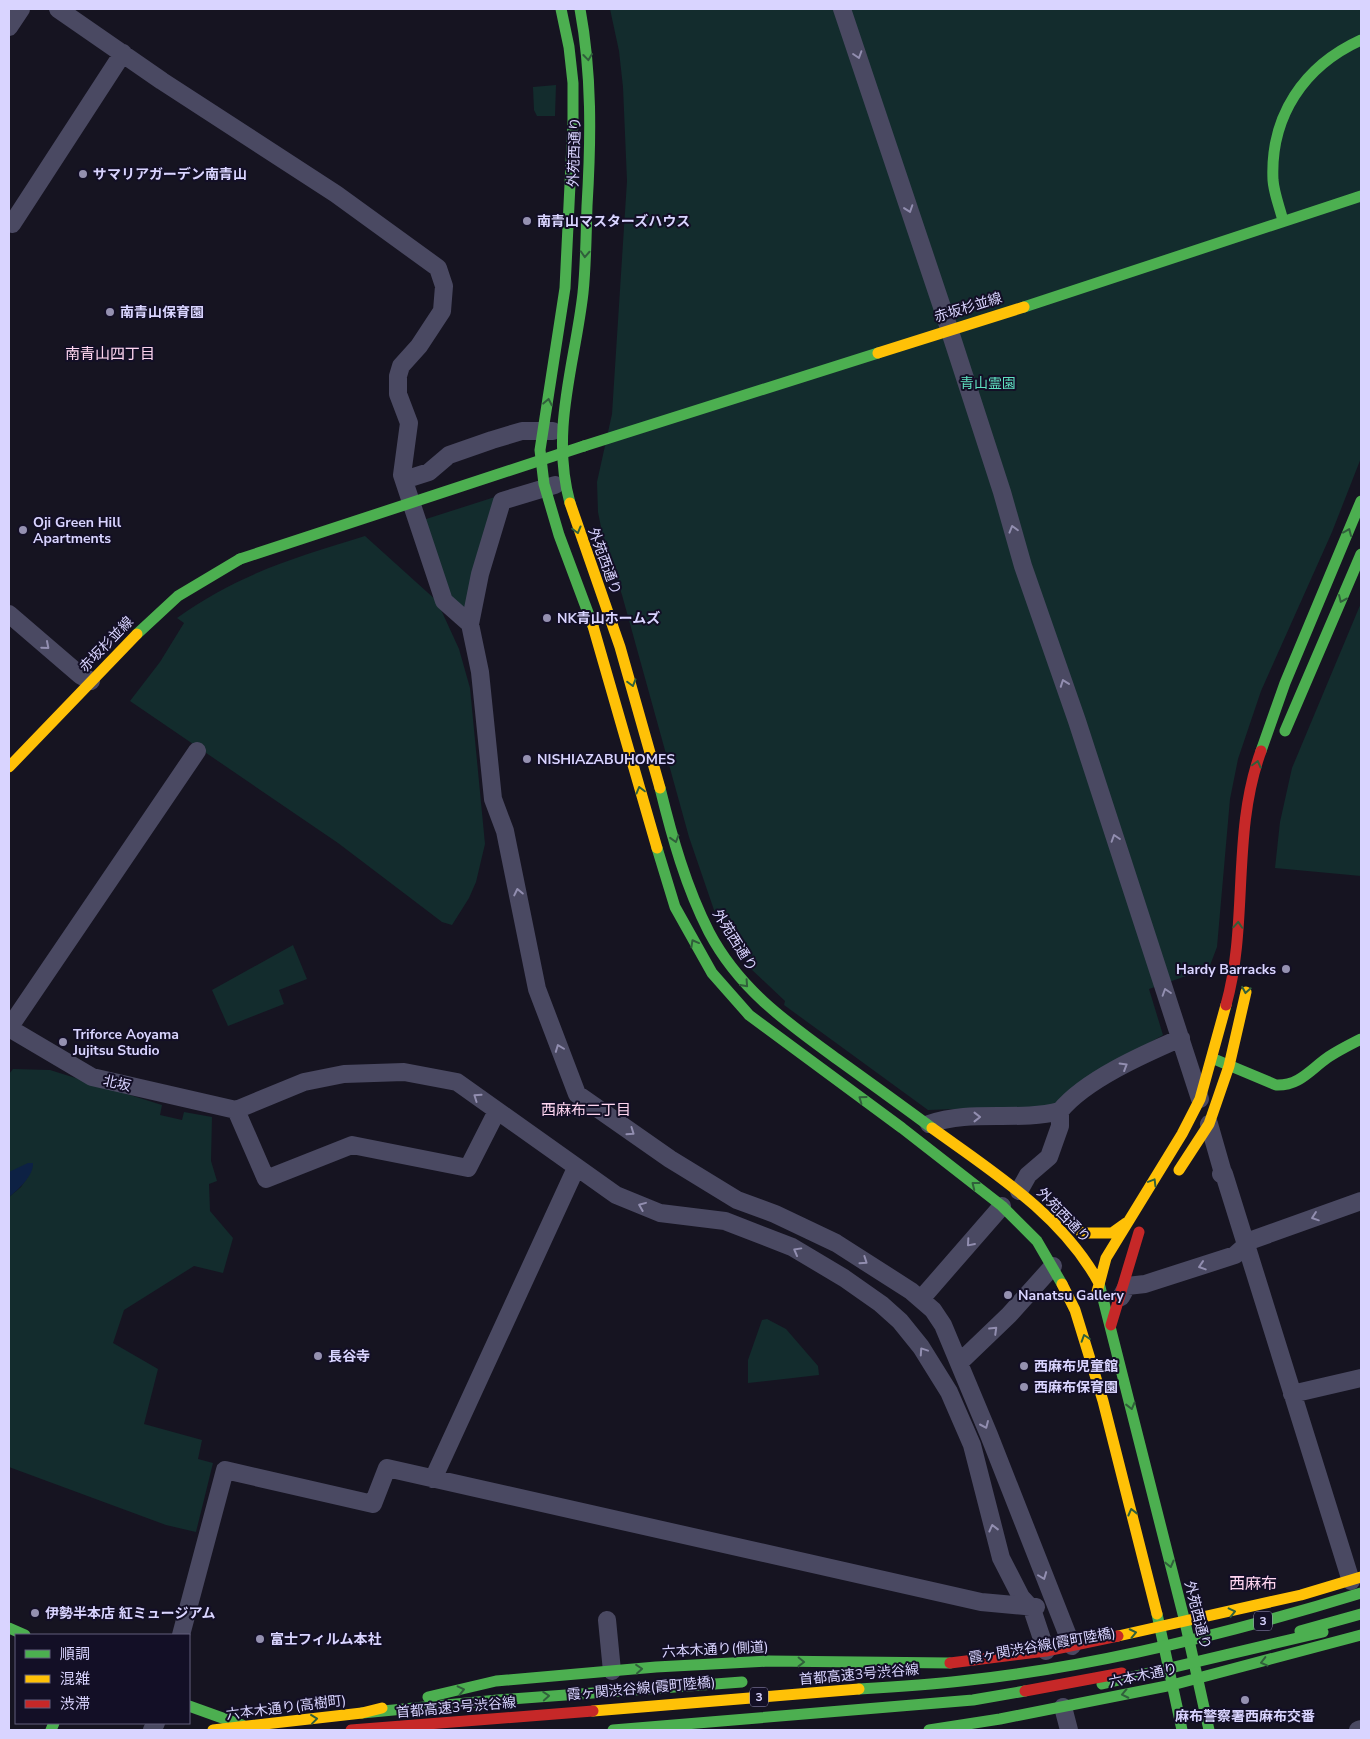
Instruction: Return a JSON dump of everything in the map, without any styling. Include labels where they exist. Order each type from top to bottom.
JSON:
[{"type":"main road","name":"外苑西通り","points":[[561,9],[570,56],[573,122],[565,288],[540,450],[544,488],[604,659],[675,907],[712,973],[731,998],[749,1015],[902,1128],[1002,1206],[1059,1260],[1103,1400],[1161,1628],[1182,1730]]},
{"type":"main road","name":"外苑西通り","points":[[580,9],[590,81],[590,149],[582,296],[561,431],[561,459],[579,537],[594,572],[629,674],[686,872],[710,933],[739,977],[756,997],[802,1033],[1019,1191],[1046,1214],[1099,1282],[1209,1730]]},
{"type":"main road","points":[[1283,221],[1273,183],[1272,170],[1274,150],[1283,118],[1304,79],[1315,66],[1350,44],[1361,40]]},
{"type":"main road","name":"赤坂杉並線","points":[[9,767],[155,615],[178,596],[240,559],[584,446],[1123,275],[1361,196]]},
{"type":"main road","points":[[1094,1317],[1099,1282],[1106,1258],[1182,1134],[1200,1099],[1232,976],[1244,833],[1256,764],[1285,684],[1361,501]]},
{"type":"main road","points":[[1281,741],[1361,554]]},
{"type":"main road","points":[[669,886],[672,914],[679,941]]},
{"type":"main road","points":[[1173,1179],[1209,1124],[1229,1066],[1248,977]]},
{"type":"main road","points":[[721,1001],[751,1024],[808,1059]]},
{"type":"main road","points":[[1212,1058],[1276,1085],[1286,1086],[1298,1082],[1337,1052],[1361,1039]]},
{"type":"main road","points":[[1200,1099],[1209,1124]]},
{"type":"main road","points":[[1046,1214],[1065,1218],[1082,1233],[1112,1233],[1126,1223]]},
{"type":"main road","points":[[1059,1260],[1086,1263],[1106,1258],[1139,1232],[1148,1219]]},
{"type":"main road","points":[[1111,1325],[1139,1232]]},
{"type":"main road","points":[[1097,1344],[1104,1391],[1103,1400]]},
{"type":"main road","points":[[1072,1646],[1359,1585]]},
{"type":"main road","name":"首都高速3号渋谷線","points":[[351,1730],[962,1681],[1019,1673],[1202,1637],[1292,1614],[1359,1585]]},
{"type":"main road","name":"霞ヶ関渋谷線(霞町陸橋)","points":[[362,1713],[500,1715],[790,1691],[1015,1668],[1202,1631],[1359,1585]]},
{"type":"main road","name":"3","points":[[613,1730],[932,1705],[1026,1692],[1273,1639],[1361,1614]]},
{"type":"main road","points":[[723,1730],[789,1725],[1044,1696],[1205,1661],[1361,1620]]},
{"type":"main road","points":[[1161,1628],[1169,1641],[1180,1646],[1190,1647],[1245,1641],[1275,1649],[1310,1650]]},
{"type":"main road","points":[[11,1629],[23,1634]]},
{"type":"main road","name":"六本木通り","points":[[929,1730],[1063,1707],[1172,1685],[1361,1635]]},
{"type":"main road","points":[[1072,1646],[1078,1651],[1079,1658],[1098,1667],[1167,1658],[1187,1660],[1193,1666],[1198,1679]]},
{"type":"main road","name":"六本木通り(側道)","points":[[362,1713],[496,1681],[769,1661],[949,1663],[1072,1646]]},
{"type":"main road","points":[[894,1674],[1019,1673]]},
{"type":"main road","points":[[362,1713],[498,1700],[751,1682]]},
{"type":"main road","points":[[878,1720],[932,1705]]},
{"type":"main road","points":[[190,1706],[249,1729]]},
{"type":"main road","name":"六本木通り(高樹町)","points":[[213,1730],[249,1729],[362,1713]]},
{"type":"main road","points":[[390,1730],[500,1715]]},
{"type":"street","points":[[9,27],[21,9]]},
{"type":"street","points":[[58,9],[336,194],[438,268],[444,286],[442,311],[419,346],[402,366],[398,376],[398,394],[409,423],[402,475],[444,601],[470,624]]},
{"type":"street","points":[[842,9],[1002,492],[1023,566],[1077,721],[1200,1099]]},
{"type":"street","points":[[12,224],[123,54]]},
{"type":"street","points":[[404,480],[429,472],[449,455],[522,431],[561,431]]},
{"type":"street","points":[[565,482],[502,501],[480,574],[470,624],[480,672],[493,799],[505,831],[537,989],[577,1094],[670,1159],[737,1200],[775,1214],[836,1243],[921,1299],[933,1310],[943,1324],[989,1435],[1053,1602],[1072,1646]]},
{"type":"street","points":[[9,614],[80,674],[91,681]]},
{"type":"street","points":[[9,1028],[197,751]]},
{"type":"street","name":"北坂","points":[[9,1028],[92,1077],[236,1110]]},
{"type":"street","points":[[1181,1038],[1212,1058]]},
{"type":"street","points":[[1019,1191],[1028,1175],[1049,1157],[1060,1126],[1060,1111],[1071,1098],[1132,1061],[1181,1038]]},
{"type":"street","points":[[496,1111],[468,1168],[352,1145],[266,1179],[236,1110],[304,1082],[344,1074],[404,1072],[457,1082],[616,1195],[660,1213],[725,1221],[792,1248],[844,1278],[881,1304],[900,1321],[921,1347],[949,1392],[972,1445],[1001,1558],[1021,1597],[1032,1609],[1046,1651]]},
{"type":"street","points":[[929,1124],[956,1117],[1016,1117],[1060,1111]]},
{"type":"street","points":[[1209,1124],[1223,1173],[1221,1174],[1224,1174],[1292,1394],[1359,1585]]},
{"type":"street","points":[[433,1479],[576,1168]]},
{"type":"street","points":[[1111,1325],[1127,1286],[1145,1284],[1235,1255],[1252,1240],[1361,1202]]},
{"type":"street","points":[[921,1299],[1002,1206]]},
{"type":"street","points":[[959,1363],[1009,1315],[1059,1260]]},
{"type":"street","points":[[1292,1394],[1361,1378]]},
{"type":"street","points":[[949,1392],[965,1380]]},
{"type":"street","points":[[181,1634],[225,1470],[373,1504],[387,1468],[723,1542],[981,1602],[1032,1609],[1053,1602]]},
{"type":"street","points":[[608,1620],[612,1671]]},
{"type":"street","points":[[1063,1707],[1069,1730]]},
{"type":"green space","name":"青山霊園","points":[[610,9],[1361,9],[1361,458],[1332,532],[1261,691],[1238,759],[1230,799],[1217,947],[1209,968],[1149,989],[1163,1035],[1076,1086],[1053,1106],[965,1114],[955,1109],[928,1110],[784,1005],[785,1001],[750,968],[714,910],[689,837],[622,595],[604,542],[598,512],[597,482],[612,414],[627,181],[623,87],[619,51]]},
{"type":"green space","points":[[556,85],[555,116],[537,116],[534,110],[533,87]]},
{"type":"green space","points":[[498,496],[470,604],[462,608],[451,600],[423,520]]},
{"type":"green space","points":[[365,536],[437,601],[459,649],[470,688],[485,844],[476,882],[469,898],[452,925],[442,922],[338,843],[130,701],[160,662],[184,623],[177,618],[222,590],[267,569]]},
{"type":"green space","points":[[1361,603],[1361,876],[1275,868],[1280,822],[1292,768]]},
{"type":"green space","points":[[293,945],[307,979],[279,990],[284,1004],[228,1026],[212,990]]},
{"type":"green space","points":[[13,1069],[50,1070],[162,1105],[160,1115],[182,1120],[184,1112],[212,1117],[211,1161],[217,1181],[209,1184],[210,1211],[233,1238],[223,1273],[194,1266],[124,1310],[113,1343],[158,1369],[144,1424],[202,1440],[198,1459],[213,1463],[196,1532],[166,1525],[9,1467],[9,1197],[21,1187],[30,1173],[9,1172],[9,1074]]},
{"type":"green space","points":[[767,1319],[786,1329],[818,1366],[819,1375],[748,1383],[748,1360],[762,1320]]},
{"type":"water","points":[[28,1163],[33,1163],[31,1172],[21,1186],[9,1197],[9,1172]]},
{"type":"traffic: fast","points":[[561,9],[569,47],[573,83],[573,122],[565,288],[540,450],[544,484],[559,535],[593,626]]},
{"type":"traffic: fast","points":[[570,503],[564,476],[563,424],[583,293],[590,107],[587,58],[580,9]]},
{"type":"traffic: fast","points":[[1283,221],[1273,180],[1277,135],[1284,114],[1294,96],[1307,79],[1323,64],[1361,40]]},
{"type":"traffic: fast","points":[[1024,307],[1361,196]]},
{"type":"traffic: fast","points":[[584,446],[878,353]]},
{"type":"traffic: fast","points":[[240,559],[584,446]]},
{"type":"traffic: fast","points":[[1261,751],[1285,683],[1361,501]]},
{"type":"traffic: fast","points":[[1285,731],[1361,554]]},
{"type":"traffic: fast","points":[[137,634],[178,596],[240,559]]},
{"type":"traffic: fast","points":[[660,788],[675,843],[693,897],[709,932],[734,971],[782,1018],[932,1128]]},
{"type":"traffic: fast","points":[[657,848],[675,907],[712,973],[749,1015],[902,1128],[1002,1206],[1037,1241],[1062,1284]]},
{"type":"traffic: fast","points":[[1214,1059],[1276,1085],[1284,1085],[1298,1080],[1331,1055],[1361,1039]]},
{"type":"traffic: fast","points":[[1099,1283],[1185,1622],[1209,1730]]},
{"type":"traffic: fast","points":[[859,1689],[936,1684],[1012,1675],[1113,1658],[1263,1622],[1361,1593]]},
{"type":"traffic: fast","points":[[1157,1614],[1182,1730]]},
{"type":"traffic: fast","points":[[1300,1631],[1361,1614]]},
{"type":"traffic: fast","points":[[9,1628],[23,1634]]},
{"type":"traffic: fast","points":[[1102,1684],[1323,1632]]},
{"type":"traffic: fast","points":[[929,1730],[1000,1719],[1172,1685],[1361,1635]]},
{"type":"traffic: fast","points":[[428,1697],[496,1681],[656,1667],[769,1661],[950,1663]]},
{"type":"traffic: fast","points":[[362,1713],[498,1700],[742,1682]]},
{"type":"traffic: fast","points":[[613,1730],[973,1700],[1025,1691]]},
{"type":"traffic: fast","points":[[190,1706],[242,1725]]},
{"type":"traffic: fast","points":[[51,1730],[54,1724]]},
{"type":"traffic: slow","points":[[878,353],[1024,307]]},
{"type":"traffic: slow","points":[[570,503],[620,647],[660,788]]},
{"type":"traffic: slow","points":[[593,626],[657,848]]},
{"type":"traffic: slow","points":[[9,767],[137,634]]},
{"type":"traffic: slow","points":[[1179,1170],[1209,1124],[1229,1066],[1246,992]]},
{"type":"traffic: slow","points":[[1097,1292],[1106,1258],[1182,1134],[1200,1099],[1226,1005]]},
{"type":"traffic: slow","points":[[932,1128],[1002,1178],[1046,1216],[1066,1236],[1084,1259],[1099,1283]]},
{"type":"traffic: slow","points":[[1058,1217],[1065,1218],[1082,1233],[1112,1233],[1126,1223]]},
{"type":"traffic: slow","points":[[1062,1284],[1075,1310],[1103,1401],[1157,1614]]},
{"type":"traffic: slow","points":[[1118,1636],[1301,1595],[1361,1577]]},
{"type":"traffic: slow","points":[[593,1711],[859,1689]]},
{"type":"traffic: slow","points":[[213,1730],[362,1713],[382,1708]]},
{"type":"traffic: jam","points":[[1226,1005],[1233,974],[1237,942],[1246,814],[1252,782],[1261,751]]},
{"type":"traffic: jam","points":[[1111,1325],[1139,1232]]},
{"type":"traffic: jam","points":[[950,1663],[1046,1651],[1118,1636]]},
{"type":"traffic: jam","points":[[1025,1691],[1122,1673]]},
{"type":"traffic: jam","points":[[351,1730],[593,1711]]},
{"type":"place","name":"サマリアガーデン南青山","points":[[83,174]]},
{"type":"place","name":"南青山マスターズハウス","points":[[527,221]]},
{"type":"place","name":"南青山保育園","points":[[110,312]]},
{"type":"place","name":"Oji Green Hill Apartments","points":[[23,530]]},
{"type":"place","name":"NK青山ホームズ","points":[[547,618]]},
{"type":"place","name":"NISHIAZABUHOMES","points":[[527,759]]},
{"type":"place","name":"Hardy Barracks","points":[[1286,969]]},
{"type":"place","name":"Triforce Aoyama Jujitsu Studio","points":[[63,1042]]},
{"type":"place","name":"Nanatsu Gallery","points":[[1008,1295]]},
{"type":"place","name":"長谷寺","points":[[318,1356]]},
{"type":"place","name":"西麻布児童館","points":[[1024,1366]]},
{"type":"place","name":"西麻布保育園","points":[[1024,1387]]},
{"type":"place","name":"伊勢半本店 紅ミュージアム","points":[[35,1613]]},
{"type":"place","name":"富士フィルム本社","points":[[260,1639]]},
{"type":"place","name":"麻布警察署西麻布交番","points":[[1245,1700]]},
{"type":"district","name":"南青山四丁目","points":[[110,354]]},
{"type":"district","name":"西麻布二丁目","points":[[586,1110]]},
{"type":"district","name":"西麻布","points":[[1253,1583]]}]
